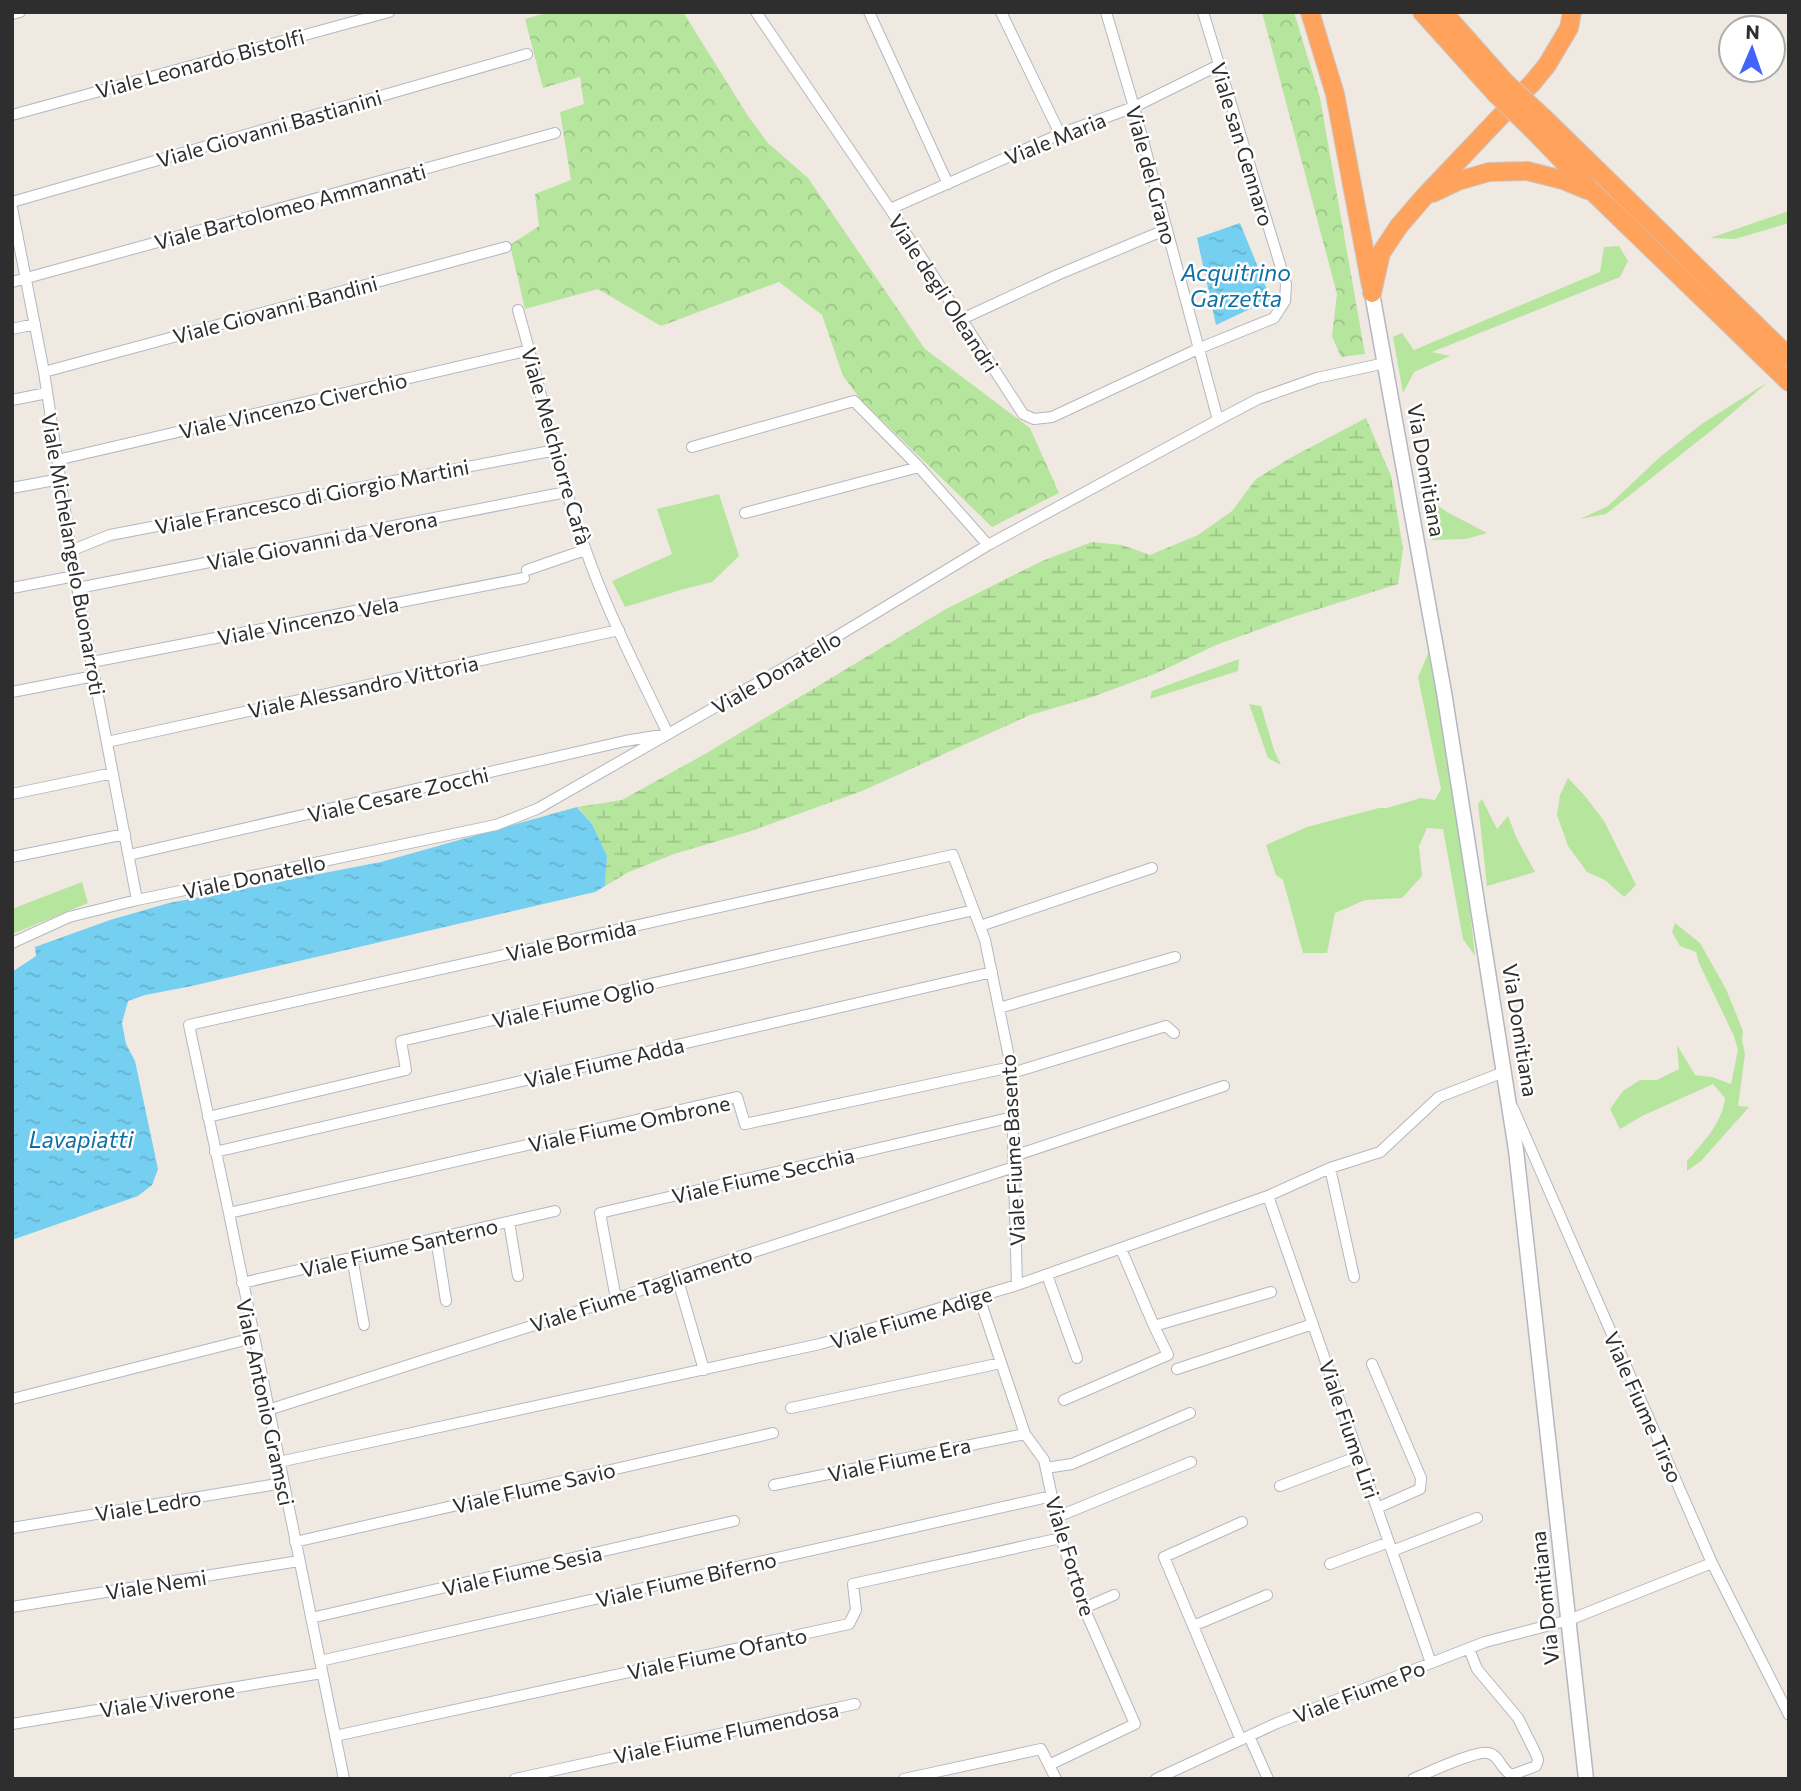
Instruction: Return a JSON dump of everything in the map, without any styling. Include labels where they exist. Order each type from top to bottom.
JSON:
[{"type":"highway","points":[[1310,12],[1335,94],[1372,293]]},
{"type":"highway","points":[[1422,12],[1538,123],[1601,172],[1646,231],[1789,382]]},
{"type":"highway","points":[[1443,12],[1500,88]]},
{"type":"highway","points":[[1372,293],[1381,253],[1399,226],[1541,73],[1569,28],[1572,12]]},
{"type":"highway","points":[[1538,123],[1593,192]]},
{"type":"highway","points":[[1424,197],[1458,181],[1489,173],[1527,171],[1563,180],[1593,192],[1646,231],[1789,357]]},
{"type":"street","points":[[12,14],[20,12]]},
{"type":"street","name":"Viale Leonardo Bistolfi","points":[[12,115],[388,12]]},
{"type":"street","name":"Viale degli Oleandri","points":[[756,12],[890,209],[1023,414],[1034,419],[1052,417],[1200,348]]},
{"type":"street","points":[[869,12],[948,184]]},
{"type":"street","points":[[1001,12],[1060,134]]},
{"type":"street","name":"Viale del Grano","points":[[1105,12],[1134,107],[1218,420]]},
{"type":"street","name":"Viale san Gennaro","points":[[1200,348],[1274,318],[1285,300],[1286,284],[1203,12]]},
{"type":"street","name":"Viale Giovanni Bastianini","points":[[12,201],[527,54]]},
{"type":"street","name":"Viale Maria","points":[[890,209],[1060,134],[1134,107],[1219,65]]},
{"type":"street","name":"Viale Bartolomeo Ammannati","points":[[12,282],[555,133]]},
{"type":"street","name":"Viale Michelangelo Buonarroti","points":[[12,208],[44,372],[70,551],[137,900]]},
{"type":"street","points":[[962,319],[1167,229]]},
{"type":"street","name":"Viale Giovanni Bandini","points":[[44,372],[506,247]]},
{"type":"street","name":"Via Domitiana","points":[[1372,293],[1444,692],[1508,1094],[1587,1779]]},
{"type":"street","name":"Viale Melchiorre Cafà","points":[[518,310],[566,492],[586,550],[619,630],[668,734]]},
{"type":"street","points":[[12,329],[35,324]]},
{"type":"street","name":"Viale Vincenzo Civerchio","points":[[57,460],[530,351]]},
{"type":"street","name":"Viale Donatello","points":[[12,943],[69,917],[137,900],[496,825],[537,809],[801,658],[988,545],[1218,420],[1258,399],[1306,383],[1385,363]]},
{"type":"street","points":[[12,400],[47,393]]},
{"type":"street","points":[[692,447],[854,401],[919,467],[988,545]]},
{"type":"street","name":"Viale Francesco di Giorgio Martini","points":[[70,551],[110,535],[556,450]]},
{"type":"street","points":[[745,513],[919,467]]},
{"type":"street","points":[[12,488],[60,479]]},
{"type":"street","name":"Viale Giovanni da Verona","points":[[78,588],[566,492]]},
{"type":"street","name":"Viale Vincenzo Vela","points":[[92,662],[526,574],[586,550]]},
{"type":"street","points":[[12,588],[75,576]]},
{"type":"street","name":"Viale Alessandro Vittoria","points":[[107,742],[619,630]]},
{"type":"street","points":[[12,692],[94,676]]},
{"type":"street","name":"Viale Cesare Zocchi","points":[[129,855],[625,741],[668,734]]},
{"type":"street","points":[[12,794],[113,773]]},
{"type":"street","points":[[12,857],[125,834]]},
{"type":"street","name":"Viale Fiume Basento","points":[[953,855],[985,940],[1011,1070],[1017,1285]]},
{"type":"street","name":"Viale Bormida","points":[[189,1025],[953,855]]},
{"type":"street","points":[[980,926],[1152,868]]},
{"type":"street","name":"Viale Fiume Oglio","points":[[208,1117],[406,1070],[401,1041],[974,910]]},
{"type":"street","points":[[999,1008],[1175,957]]},
{"type":"street","name":"Viale Fiume Adda","points":[[215,1152],[992,972]]},
{"type":"street","name":"Viale Antonio Gramsci","points":[[189,1025],[344,1779]]},
{"type":"street","points":[[1011,1070],[1166,1026],[1174,1033]]},
{"type":"street","name":"Viale Fiume Ombrone","points":[[229,1213],[737,1097],[745,1124],[1011,1070]]},
{"type":"street","name":"Viale Fiume Adige","points":[[279,1462],[820,1344],[1017,1285],[1268,1196],[1330,1168],[1380,1152],[1439,1097],[1504,1072]]},
{"type":"street","name":"Viale Fiume Tagliamento","points":[[268,1410],[616,1299],[1014,1162],[1224,1086]]},
{"type":"street","name":"Viale Fiume Tirso","points":[[1508,1094],[1712,1563],[1789,1715]]},
{"type":"street","name":"Viale Fiume Secchia","points":[[616,1299],[600,1213],[1013,1116]]},
{"type":"street","points":[[1330,1168],[1354,1277]]},
{"type":"street","name":"Viale Fiume Liri","points":[[1268,1196],[1431,1663]]},
{"type":"street","name":"Viale Fiume Santerno","points":[[242,1283],[555,1211]]},
{"type":"street","points":[[509,1222],[518,1276]]},
{"type":"street","points":[[436,1238],[446,1301]]},
{"type":"street","points":[[1064,1400],[1168,1356],[1121,1249]]},
{"type":"street","points":[[352,1257],[364,1325]]},
{"type":"street","points":[[1047,1275],[1077,1358]]},
{"type":"street","points":[[677,1277],[704,1370]]},
{"type":"street","points":[[1154,1326],[1271,1292]]},
{"type":"street","name":"Viale Fortore","points":[[979,1297],[1025,1434],[1044,1460],[1061,1538],[1084,1608],[1135,1724],[1049,1765]]},
{"type":"street","points":[[1177,1369],[1313,1324]]},
{"type":"street","points":[[12,1399],[253,1338]]},
{"type":"street","points":[[791,1408],[1001,1363]]},
{"type":"street","points":[[1372,1364],[1421,1478],[1420,1489],[1377,1508]]},
{"type":"street","points":[[1046,1468],[1072,1464],[1191,1413]]},
{"type":"street","name":"Viale FIume Savio","points":[[295,1542],[773,1433]]},
{"type":"street","name":"Viale Fiume Era","points":[[774,1485],[1025,1434]]},
{"type":"street","points":[[1280,1486],[1359,1457]]},
{"type":"street","points":[[1057,1517],[1191,1462]]},
{"type":"street","name":"Viale Ledro","points":[[12,1528],[283,1483]]},
{"type":"street","name":"Viale Fiume Biferno","points":[[320,1661],[1052,1496]]},
{"type":"street","points":[[1330,1564],[1477,1518]]},
{"type":"street","name":"Viale Fiume Sesia","points":[[311,1618],[734,1521]]},
{"type":"street","points":[[1242,1522],[1164,1557],[1245,1738],[1268,1779]]},
{"type":"street","name":"Viale Fiume Ofanto","points":[[335,1736],[849,1624],[856,1610],[853,1584],[1061,1538]]},
{"type":"street","name":"Viale Nemi","points":[[12,1607],[299,1561]]},
{"type":"street","name":"Viale Fiume Po","points":[[1156,1779],[1277,1723],[1485,1642],[1569,1620],[1712,1563]]},
{"type":"street","points":[[1084,1608],[1115,1595]]},
{"type":"street","points":[[1193,1626],[1267,1595]]},
{"type":"street","points":[[1413,1779],[1487,1752],[1495,1756],[1506,1773],[1512,1775],[1536,1766],[1536,1754],[1518,1718],[1477,1669],[1469,1649]]},
{"type":"street","name":"Viale Viverone","points":[[12,1724],[322,1673]]},
{"type":"street","name":"Viale Fiume Flumendosa","points":[[515,1779],[855,1704]]},
{"type":"street","points":[[904,1779],[1041,1749],[1056,1779]]},
{"type":"green space","points":[[550,12],[683,12],[748,116],[768,143],[808,178],[925,349],[1030,428],[1059,493],[992,527],[861,400],[843,376],[822,315],[779,282],[661,326],[598,289],[525,309],[510,245],[539,226],[535,194],[571,180],[560,112],[584,104],[580,77],[543,88],[525,19]]},
{"type":"green space","points":[[1262,12],[1294,12],[1320,98],[1365,354],[1341,357],[1332,336],[1337,294]]},
{"type":"green space","points":[[1789,211],[1789,223],[1735,239],[1710,238]]},
{"type":"green space","points":[[1619,246],[1628,261],[1620,277],[1432,352],[1450,356],[1414,372],[1403,393],[1393,337],[1402,333],[1414,350],[1600,272],[1604,247]]},
{"type":"green space","points":[[1768,382],[1606,514],[1580,519],[1608,506],[1660,457],[1703,423]]},
{"type":"green space","points":[[1366,418],[1391,476],[1403,549],[1398,584],[1293,617],[1216,645],[1157,673],[1092,697],[1030,715],[862,791],[748,832],[674,854],[629,872],[605,886],[607,856],[592,824],[578,807],[622,800],[705,754],[946,609],[1042,561],[1092,542],[1122,545],[1150,555],[1198,535],[1232,511],[1256,479]]},
{"type":"green space","points":[[719,494],[739,556],[712,582],[625,607],[612,581],[672,554],[657,509]]},
{"type":"green space","points":[[1425,496],[1447,512],[1487,533],[1466,539],[1432,540]]},
{"type":"green space","points":[[1430,649],[1463,849],[1475,956],[1463,939],[1443,829],[1427,828],[1419,846],[1422,876],[1402,898],[1365,900],[1335,913],[1327,953],[1303,953],[1283,880],[1276,875],[1266,845],[1307,827],[1421,798],[1435,800],[1441,789],[1418,677]]},
{"type":"green space","points":[[1239,659],[1238,671],[1150,699],[1152,691]]},
{"type":"green space","points":[[1249,704],[1261,706],[1281,765],[1268,758]]},
{"type":"green space","points":[[1568,778],[1604,821],[1636,885],[1624,897],[1605,880],[1587,872],[1568,846],[1557,815],[1560,795]]},
{"type":"green space","points":[[1482,799],[1497,829],[1508,816],[1535,872],[1487,886],[1478,804]]},
{"type":"green space","points":[[82,882],[88,903],[12,934],[12,909]]},
{"type":"green space","points":[[1675,923],[1700,943],[1726,989],[1743,1031],[1745,1054],[1738,1106],[1749,1107],[1701,1161],[1687,1171],[1687,1161],[1711,1132],[1723,1107],[1725,1098],[1713,1084],[1642,1116],[1620,1129],[1610,1109],[1623,1091],[1640,1080],[1657,1080],[1679,1069],[1677,1045],[1695,1075],[1712,1077],[1731,1084],[1738,1050],[1734,1036],[1696,952],[1680,946],[1672,932]]},
{"type":"water","name":"Acquitrino Garzetta","points":[[1240,223],[1271,299],[1216,325],[1197,238]]},
{"type":"water","name":"Lavapiatti","points":[[577,807],[592,824],[607,856],[605,886],[595,892],[128,1001],[122,1023],[126,1044],[135,1061],[158,1169],[152,1185],[138,1196],[12,1240],[12,972],[36,956],[35,947],[110,920],[169,903],[381,862]]}]
